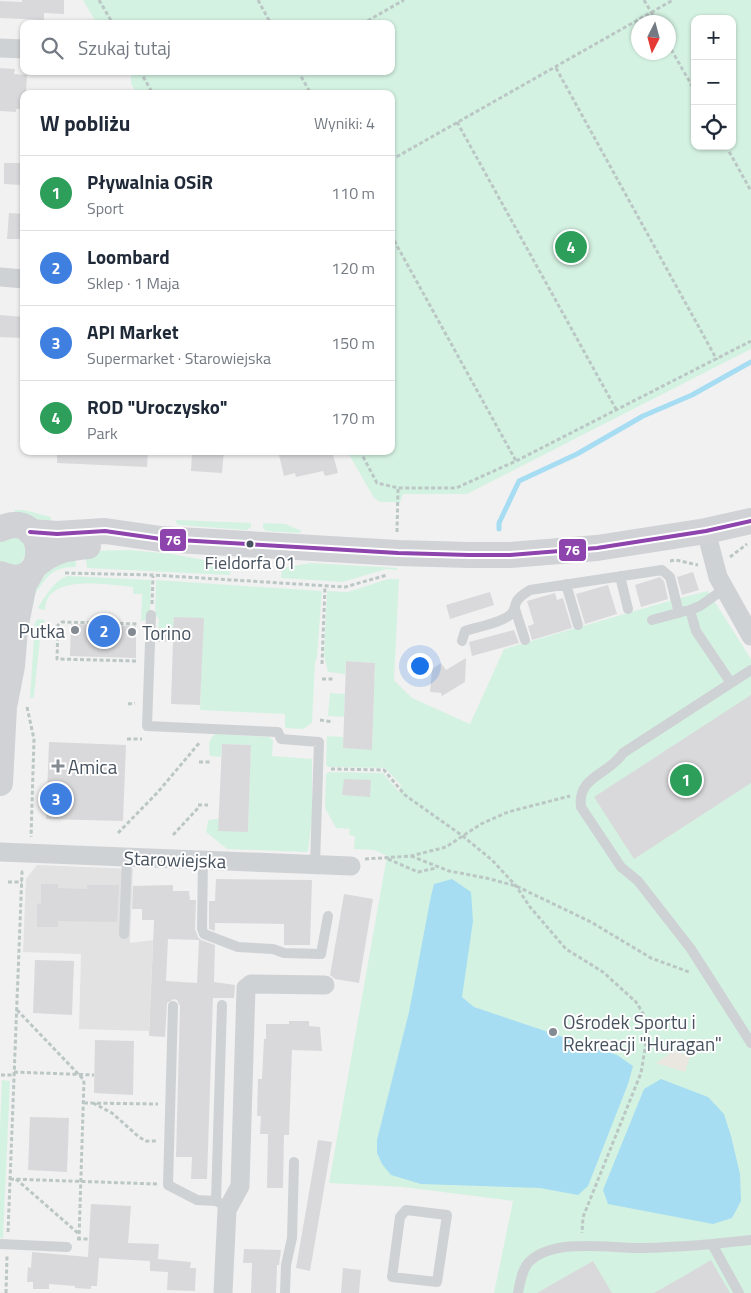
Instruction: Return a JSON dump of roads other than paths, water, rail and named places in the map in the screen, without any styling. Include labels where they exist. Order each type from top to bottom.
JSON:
[{"type":"main road","points":[[1,529],[17,526],[30,532],[57,534],[105,531],[161,539],[469,556],[510,555],[597,548],[706,531],[751,521]]},
{"type":"main road","points":[[30,532],[39,546],[42,570]]},
{"type":"main road","points":[[0,783],[19,606],[24,584],[42,570],[49,554],[57,551],[103,544],[161,539]]},
{"type":"main road","points":[[0,574],[17,578],[42,570]]},
{"type":"main road","points":[[0,595],[9,701]]},
{"type":"street","points":[[0,48],[20,50]]},
{"type":"street","points":[[0,278],[20,279]]},
{"type":"street","points":[[706,531],[718,577],[751,636]]},
{"type":"street","name":"Starowiejska","points":[[0,852],[351,866]]},
{"type":"street","points":[[223,1293],[227,1210],[222,1204],[240,1186],[246,988],[251,984],[325,985]]},
{"type":"lane","points":[[525,640],[515,609],[516,601],[523,593],[530,590],[662,570],[670,578],[679,613]]},
{"type":"lane","points":[[620,576],[628,610]]},
{"type":"lane","points":[[566,584],[578,625]]},
{"type":"lane","points":[[652,620],[700,606],[724,589]]},
{"type":"lane","points":[[462,641],[465,631],[501,620],[510,616],[515,609]]},
{"type":"lane","points":[[690,610],[696,631],[731,683]]},
{"type":"lane","points":[[151,620],[147,726],[278,732],[281,740],[319,742],[315,865]]},
{"type":"lane","points":[[751,670],[623,753],[617,762],[589,781],[581,793],[581,807],[620,867],[638,881],[691,949],[751,1043]]},
{"type":"lane","points":[[124,934],[127,857]]},
{"type":"lane","points":[[203,860],[202,929],[204,934],[211,938],[238,947],[273,949],[284,953],[321,954],[328,916]]},
{"type":"lane","points":[[173,1006],[168,1185],[197,1200],[222,1204],[222,1005]]},
{"type":"lane","points":[[285,1293],[286,1265],[292,1238],[294,1162]]},
{"type":"lane","points":[[406,1210],[447,1215],[437,1282],[432,1281],[392,1277],[400,1217],[406,1210]]},
{"type":"lane","points":[[518,1293],[525,1268],[529,1262],[538,1256],[565,1247],[580,1245],[637,1248],[751,1240]]},
{"type":"lane","points":[[4,1244],[66,1247]]},
{"type":"lane","points":[[712,1244],[739,1293]]},
{"type":"lane","points":[[431,1293],[432,1281]]},
{"type":"water","points":[[452,879],[471,892],[473,921],[462,997],[474,1007],[617,1055],[633,1066],[628,1084],[588,1186],[578,1195],[540,1188],[421,1184],[391,1175],[382,1164],[377,1153],[377,1140],[409,1012],[434,884]]},
{"type":"water","points":[[661,1079],[708,1097],[724,1114],[740,1174],[741,1201],[732,1218],[713,1224],[608,1204],[603,1190],[644,1089]]},
{"type":"waterway","points":[[499,529],[499,523],[519,481],[577,454],[643,416],[692,395],[751,362]]},
{"type":"place","name":"ROD \"Uroczysko\"","points":[[571,247]]},
{"type":"place","name":"Fieldorfa 01","points":[[250,544]]},
{"type":"place","name":"Putka","points":[[75,630]]},
{"type":"place","name":"Loombard","points":[[104,631]]},
{"type":"place","name":"Torino","points":[[132,632]]},
{"type":"place","name":"Amica","points":[[58,766]]},
{"type":"place","name":"Pływalnia OSiR","points":[[686,780]]},
{"type":"place","name":"API Market","points":[[56,799]]},
{"type":"place","name":"Ośrodek Sportu i Rekreacji \"Huragan\"","points":[[553,1032]]}]
